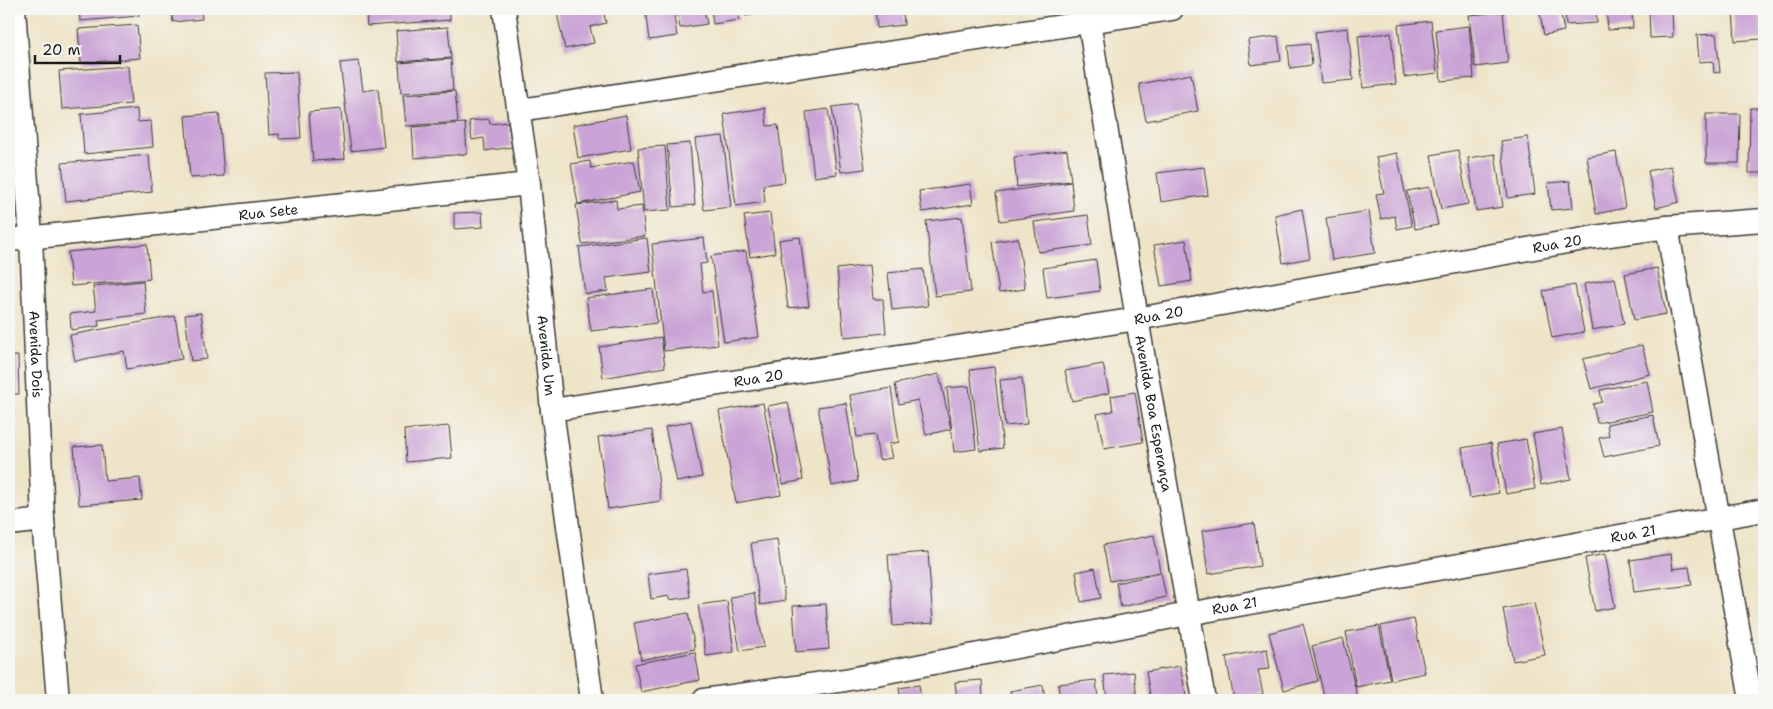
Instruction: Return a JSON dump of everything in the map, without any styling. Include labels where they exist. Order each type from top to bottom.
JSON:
[{"type":"street","name":"Avenida Dois","points":[[14,9],[20,239],[58,700]]},
{"type":"street","name":"Avenida Um","points":[[504,9],[520,110],[552,410],[592,700]]},
{"type":"street","points":[[520,110],[1088,15],[1172,9]]},
{"type":"street","name":"Avenida Boa Esperança","points":[[1088,15],[1137,319],[1204,700]]},
{"type":"street","name":"Rua Sete","points":[[20,239],[529,184]]},
{"type":"street","name":"Rua 20","points":[[552,410],[1137,319],[1595,237],[1667,227],[1764,220]]},
{"type":"street","points":[[1667,227],[1751,700]]},
{"type":"street","name":"Rua 21","points":[[704,700],[845,680],[1188,614],[1764,510]]},
{"type":"street","points":[[9,524],[43,520]]},
{"type":"building","points":[[79,9],[138,9],[139,16],[80,21]]},
{"type":"building","points":[[171,9],[201,9],[202,19],[173,22]]},
{"type":"building","points":[[366,9],[450,9],[450,20],[367,26]]},
{"type":"building","points":[[556,9],[603,9],[606,23],[590,27],[594,43],[565,49]]},
{"type":"building","points":[[645,9],[673,9],[677,36],[649,40]]},
{"type":"building","points":[[677,9],[704,9],[707,24],[680,28]]},
{"type":"building","points":[[711,9],[737,9],[739,20],[713,24]]},
{"type":"building","points":[[744,9],[771,9],[771,12],[745,16]]},
{"type":"building","points":[[875,9],[903,9],[904,25],[877,28]]},
{"type":"building","points":[[1539,9],[1560,9],[1564,31],[1544,35]]},
{"type":"building","points":[[1565,9],[1596,9],[1597,23],[1566,25]]},
{"type":"building","points":[[1606,9],[1640,9],[1640,12],[1632,12],[1633,28],[1608,30]]},
{"type":"building","points":[[1649,9],[1672,9],[1673,37],[1650,38]]},
{"type":"building","points":[[1733,9],[1759,9],[1762,39],[1735,41]]},
{"type":"building","points":[[1503,12],[1508,63],[1475,67],[1469,15]]},
{"type":"building","points":[[1431,21],[1437,73],[1404,77],[1398,25]]},
{"type":"building","points":[[137,25],[140,58],[81,63],[78,29]]},
{"type":"building","points":[[1469,26],[1474,78],[1441,81],[1436,30]]},
{"type":"building","points":[[448,27],[451,58],[398,62],[396,31]]},
{"type":"building","points":[[1348,28],[1353,80],[1321,83],[1315,32]]},
{"type":"building","points":[[1391,33],[1396,84],[1363,88],[1358,36]]},
{"type":"building","points":[[1716,34],[1720,72],[1714,73],[1713,61],[1699,62],[1697,35]]},
{"type":"building","points":[[1278,36],[1281,61],[1251,65],[1248,40]]},
{"type":"building","points":[[1310,44],[1312,65],[1290,68],[1288,46]]},
{"type":"building","points":[[451,59],[453,90],[401,93],[399,63]]},
{"type":"building","points":[[359,61],[363,91],[378,89],[384,147],[351,151],[340,63]]},
{"type":"building","points":[[128,66],[131,104],[62,109],[59,71]]},
{"type":"building","points":[[297,72],[301,138],[279,139],[279,134],[269,135],[265,73]]},
{"type":"building","points":[[1191,74],[1198,111],[1146,121],[1139,84]]},
{"type":"building","points":[[455,91],[458,122],[406,126],[403,95]]},
{"type":"building","points":[[856,104],[865,169],[841,172],[832,107]]},
{"type":"building","points":[[765,108],[767,126],[778,125],[785,182],[763,185],[765,202],[736,206],[724,114]]},
{"type":"building","points":[[1750,108],[1764,108],[1764,173],[1749,173]]},
{"type":"building","points":[[137,109],[138,122],[151,121],[153,147],[84,154],[81,114]]},
{"type":"building","points":[[341,109],[345,159],[313,161],[309,112]]},
{"type":"building","points":[[828,109],[837,174],[814,177],[806,112]]},
{"type":"building","points":[[219,113],[224,176],[190,178],[185,116]]},
{"type":"building","points":[[1706,114],[1740,114],[1739,163],[1706,163]]},
{"type":"building","points":[[626,115],[631,149],[578,158],[573,125]]},
{"type":"building","points":[[489,119],[490,124],[508,122],[512,147],[485,151],[484,138],[472,140],[469,121]]},
{"type":"building","points":[[465,123],[467,154],[414,158],[412,127]]},
{"type":"building","points":[[723,136],[731,207],[704,210],[695,139]]},
{"type":"building","points":[[1528,137],[1535,194],[1508,198],[1501,141]]},
{"type":"building","points":[[690,143],[695,205],[673,207],[667,145]]},
{"type":"building","points":[[665,146],[670,210],[644,212],[638,148]]},
{"type":"building","points":[[1067,150],[1071,181],[1017,187],[1014,157]]},
{"type":"building","points":[[1458,150],[1468,204],[1441,209],[1431,155]]},
{"type":"building","points":[[1616,152],[1625,208],[1596,214],[1587,157]]},
{"type":"building","points":[[1397,153],[1412,226],[1397,229],[1395,216],[1381,219],[1376,194],[1384,193],[1376,157]]},
{"type":"building","points":[[1495,154],[1503,207],[1476,211],[1468,158]]},
{"type":"building","points":[[149,155],[152,192],[66,201],[62,163]]},
{"type":"building","points":[[590,161],[591,168],[634,161],[640,192],[578,204],[571,164]]},
{"type":"building","points":[[1671,166],[1679,202],[1656,208],[1648,171]]},
{"type":"building","points":[[1204,167],[1208,195],[1161,202],[1157,173]]},
{"type":"building","points":[[1570,181],[1573,208],[1551,210],[1548,183]]},
{"type":"building","points":[[1071,182],[1074,211],[1000,221],[996,193]]},
{"type":"building","points":[[970,184],[973,204],[922,212],[919,191]]},
{"type":"building","points":[[1430,187],[1438,225],[1415,229],[1407,191]]},
{"type":"building","points":[[616,200],[617,209],[642,206],[645,236],[582,244],[576,205]]},
{"type":"building","points":[[1302,209],[1310,258],[1283,263],[1275,215]]},
{"type":"building","points":[[1369,211],[1375,253],[1332,260],[1326,218]]},
{"type":"building","points":[[482,212],[483,227],[454,229],[454,213]]},
{"type":"building","points":[[770,213],[775,253],[750,257],[744,216]]},
{"type":"building","points":[[1088,215],[1092,245],[1038,252],[1034,222]]},
{"type":"building","points":[[962,217],[971,292],[935,296],[926,221]]},
{"type":"building","points":[[800,237],[809,306],[788,308],[779,240]]},
{"type":"building","points":[[647,238],[651,272],[606,278],[608,291],[585,294],[579,247]]},
{"type":"building","points":[[704,238],[707,263],[700,264],[703,292],[712,291],[718,345],[664,351],[652,244]]},
{"type":"building","points":[[1018,238],[1025,289],[999,293],[992,242]]},
{"type":"building","points":[[1186,240],[1192,281],[1161,286],[1154,245]]},
{"type":"building","points":[[147,244],[150,279],[71,286],[68,252]]},
{"type":"building","points":[[746,251],[759,337],[724,342],[711,256]]},
{"type":"building","points":[[1096,260],[1100,291],[1047,298],[1043,268]]},
{"type":"building","points":[[870,265],[873,299],[883,299],[886,333],[844,337],[837,269]]},
{"type":"building","points":[[1657,268],[1666,314],[1634,320],[1625,274]]},
{"type":"building","points":[[923,269],[928,306],[892,310],[888,273]]},
{"type":"building","points":[[1615,278],[1624,324],[1592,330],[1584,284]]},
{"type":"building","points":[[143,281],[146,314],[98,320],[99,326],[71,330],[70,314],[96,311],[93,286]]},
{"type":"building","points":[[1575,285],[1584,332],[1552,338],[1543,291]]},
{"type":"building","points":[[653,289],[657,323],[591,331],[586,298]]},
{"type":"building","points":[[201,313],[207,359],[191,361],[185,315]]},
{"type":"building","points":[[175,316],[182,359],[127,369],[124,351],[75,361],[70,335]]},
{"type":"building","points":[[661,337],[665,367],[603,378],[599,347]]},
{"type":"building","points":[[1642,345],[1650,374],[1591,389],[1583,359]]},
{"type":"building","points":[[9,356],[18,356],[19,394],[9,394]]},
{"type":"building","points":[[1103,364],[1109,393],[1072,401],[1065,371]]},
{"type":"building","points":[[994,367],[1003,448],[980,451],[970,370]]},
{"type":"building","points":[[939,374],[951,429],[926,435],[918,400],[899,404],[895,384]]},
{"type":"building","points":[[1022,378],[1027,424],[1005,426],[1000,380]]},
{"type":"building","points":[[1647,381],[1653,412],[1597,423],[1593,404],[1602,402],[1600,390]]},
{"type":"building","points":[[969,386],[976,449],[954,452],[947,388]]},
{"type":"building","points":[[891,388],[899,442],[889,444],[892,458],[879,460],[875,435],[857,437],[850,395]]},
{"type":"building","points":[[1135,392],[1143,442],[1104,449],[1097,414],[1113,411],[1111,396]]},
{"type":"building","points":[[788,402],[803,480],[783,484],[768,406]]},
{"type":"building","points":[[763,403],[781,495],[736,503],[719,411]]},
{"type":"building","points":[[846,403],[858,481],[832,486],[818,407]]},
{"type":"building","points":[[1653,415],[1659,446],[1604,457],[1599,438],[1609,436],[1607,424]]},
{"type":"building","points":[[691,421],[702,477],[677,482],[665,427]]},
{"type":"building","points":[[449,426],[452,458],[406,462],[404,430]]},
{"type":"building","points":[[1562,429],[1571,479],[1541,485],[1533,434]]},
{"type":"building","points":[[652,430],[661,501],[608,509],[598,437]]},
{"type":"building","points":[[1526,439],[1535,489],[1506,494],[1497,444]]},
{"type":"building","points":[[1491,443],[1499,493],[1470,498],[1462,448]]},
{"type":"building","points":[[102,445],[105,481],[140,478],[142,500],[79,505],[74,447]]},
{"type":"building","points":[[1254,523],[1260,566],[1208,574],[1202,531]]},
{"type":"building","points":[[1154,535],[1160,572],[1110,581],[1103,545]]},
{"type":"building","points":[[777,539],[785,601],[760,605],[751,543]]},
{"type":"building","points":[[928,552],[933,623],[893,626],[888,555]]},
{"type":"building","points":[[1605,554],[1615,607],[1595,611],[1585,558]]},
{"type":"building","points":[[1671,554],[1673,569],[1689,567],[1692,585],[1634,592],[1630,560]]},
{"type":"building","points":[[1095,568],[1101,598],[1081,602],[1076,572]]},
{"type":"building","points":[[686,569],[690,597],[669,600],[669,596],[651,599],[648,574]]},
{"type":"building","points":[[1161,573],[1166,597],[1121,607],[1116,583]]},
{"type":"building","points":[[754,593],[764,647],[740,651],[730,597]]},
{"type":"building","points":[[727,601],[734,652],[706,656],[698,605]]},
{"type":"building","points":[[1534,603],[1545,655],[1513,661],[1503,609]]},
{"type":"building","points":[[826,604],[829,649],[796,652],[793,606]]},
{"type":"building","points":[[688,613],[695,649],[641,660],[634,623]]},
{"type":"building","points":[[1414,619],[1425,673],[1391,680],[1381,626]]},
{"type":"building","points":[[1303,624],[1318,681],[1284,690],[1269,633]]},
{"type":"building","points":[[1379,626],[1390,680],[1356,687],[1346,632]]},
{"type":"building","points":[[1343,638],[1358,699],[1325,700],[1312,646]]},
{"type":"building","points":[[1267,649],[1270,669],[1258,670],[1263,694],[1234,699],[1226,657]]},
{"type":"building","points":[[695,652],[700,680],[641,692],[635,664]]},
{"type":"building","points":[[1180,666],[1187,700],[1151,700],[1146,672]]},
{"type":"building","points":[[1134,672],[1137,700],[1107,700],[1104,675]]},
{"type":"building","points":[[982,680],[983,700],[957,700],[955,682]]},
{"type":"building","points":[[1096,680],[1098,700],[1060,700],[1058,684]]},
{"type":"building","points":[[919,685],[921,700],[901,700],[899,688]]},
{"type":"building","points":[[1043,685],[1045,700],[1012,700],[1010,691]]}]
